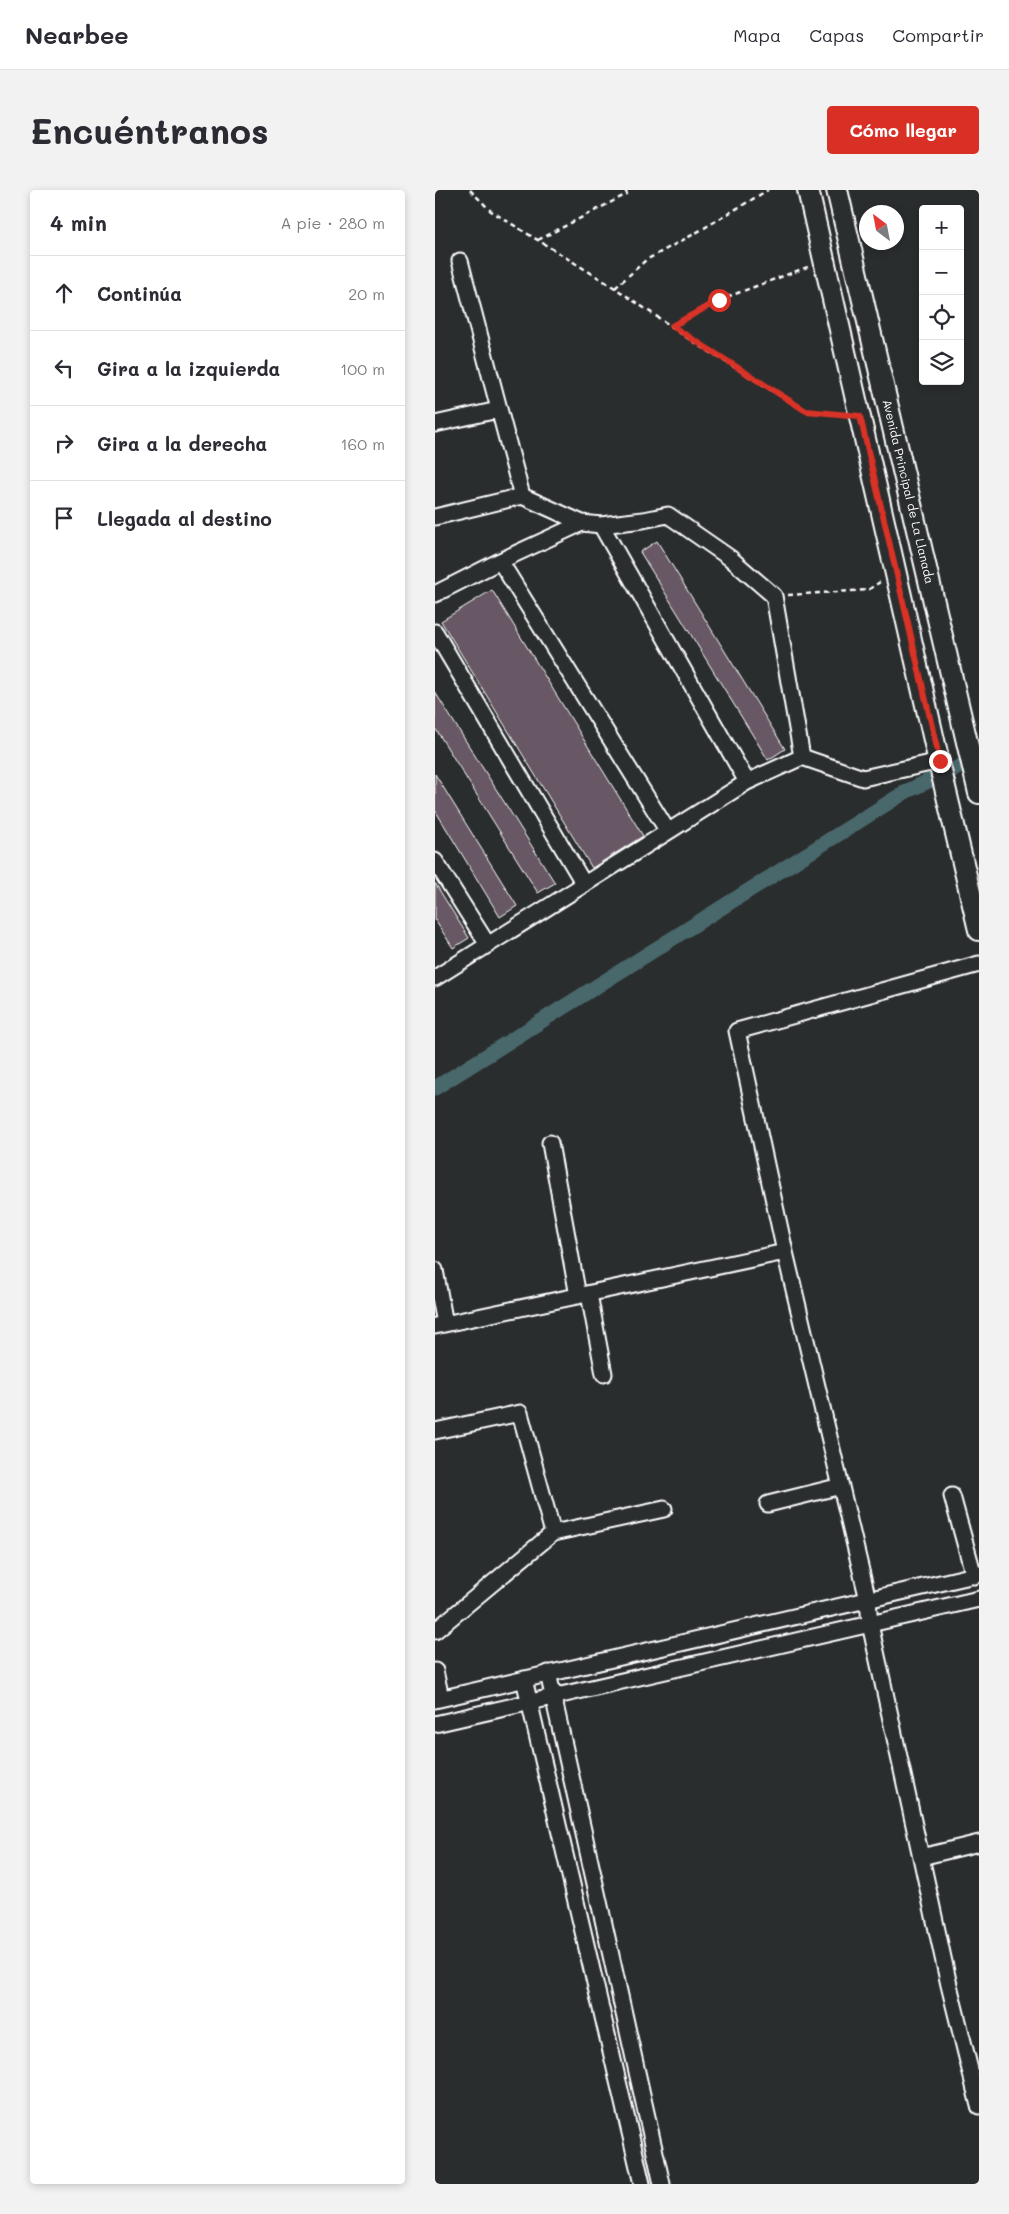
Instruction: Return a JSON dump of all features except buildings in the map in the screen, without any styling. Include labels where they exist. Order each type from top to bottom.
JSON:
[{"type":"main road","points":[[808,190],[940,761],[973,881],[978,922]]},
{"type":"main road","name":"Avenida Principal de La Llanada","points":[[837,190],[979,793]]},
{"type":"street","points":[[460,261],[522,496]]},
{"type":"street","points":[[435,424],[498,410]]},
{"type":"street","points":[[435,517],[522,496],[582,523],[601,525],[668,515],[730,558],[774,596],[802,757]]},
{"type":"street","points":[[435,594],[582,523]]},
{"type":"street","points":[[601,525],[747,782]]},
{"type":"street","points":[[500,561],[667,830]]},
{"type":"street","points":[[435,632],[584,884]]},
{"type":"street","points":[[435,978],[667,830],[747,782],[802,757],[863,778],[940,761]]},
{"type":"street","points":[[435,861],[488,945]]},
{"type":"street","points":[[979,964],[737,1031],[785,1252],[868,1600],[870,1624],[921,1857],[979,2106]]},
{"type":"street","points":[[550,1143],[583,1295],[604,1374]]},
{"type":"street","points":[[435,1270],[440,1325],[785,1252]]},
{"type":"street","points":[[435,1431],[520,1412],[553,1533]]},
{"type":"street","points":[[768,1504],[841,1486]]},
{"type":"street","points":[[435,1671],[438,1699],[976,1575],[952,1496]]},
{"type":"street","points":[[435,1631],[553,1533],[664,1509]]},
{"type":"street","points":[[435,1724],[979,1599]]},
{"type":"street","points":[[548,1673],[662,2184]]},
{"type":"street","points":[[524,1679],[642,2184]]},
{"type":"street","points":[[921,1857],[979,1843]]},
{"type":"path","points":[[470,190],[491,210],[806,411],[860,416]]},
{"type":"path","points":[[538,240],[627,194],[625,190]]},
{"type":"path","points":[[615,288],[645,260],[694,234],[768,190]]},
{"type":"path","points":[[672,326],[719,300],[824,260]]},
{"type":"path","points":[[774,596],[868,590],[896,571]]},
{"type":"waterway","points":[[435,1088],[907,791],[979,758]]},
{"type":"route","points":[[719,300],[672,326],[691,340],[806,411],[860,416],[940,761]]}]
